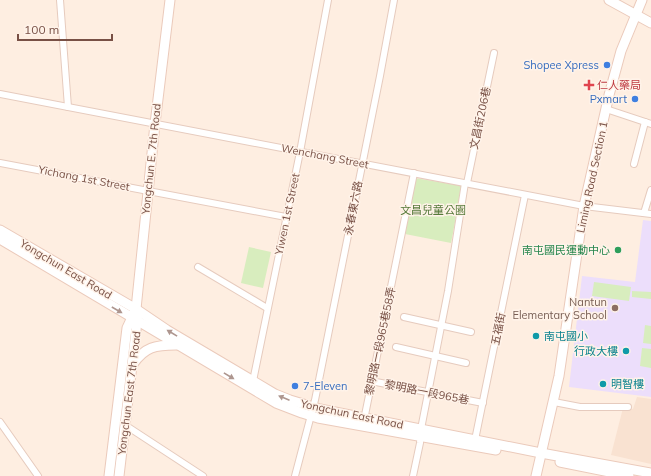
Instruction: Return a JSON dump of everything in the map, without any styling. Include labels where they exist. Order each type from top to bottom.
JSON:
[{"type":"street","points":[[60,0],[68,107]]},
{"type":"street","name":"Yongchun E. 7th Road","points":[[135,320],[155,124],[170,0]]},
{"type":"street","name":"Yiwen 1st Street","points":[[253,381],[300,152],[328,0]]},
{"type":"street","name":"永春東六路","points":[[295,476],[312,411],[394,0]]},
{"type":"street","points":[[609,0],[651,23]]},
{"type":"street","name":"Liming Road Section 1","points":[[536,476],[554,402],[584,206],[621,51],[642,0]]},
{"type":"street","name":"文昌街206巷","points":[[413,476],[448,291],[466,183],[494,53]]},
{"type":"street","name":"Wenchang Street","points":[[0,94],[584,206],[648,214]]},
{"type":"street","points":[[606,110],[648,123],[634,164]]},
{"type":"street","name":"Yichang 1st Street","points":[[0,162],[286,217]]},
{"type":"street","name":"黎明路一段965巷58弄","points":[[363,422],[414,173]]},
{"type":"street","points":[[648,214],[651,190]]},
{"type":"street","name":"五福街","points":[[475,440],[525,194]]},
{"type":"street","name":"Yongchun East Road","points":[[0,230],[136,309],[167,330],[274,394],[312,411]]},
{"type":"street","name":"Yongchun East Road","points":[[0,239],[276,403],[363,422],[541,456],[651,473]]},
{"type":"street","points":[[198,267],[267,308]]},
{"type":"street","points":[[404,317],[471,332]]},
{"type":"street","name":"Yongchun East 7th Road","points":[[119,476],[132,365],[135,320]]},
{"type":"street","name":"Yongchun East 7th Road","points":[[109,476],[127,328],[135,320]]},
{"type":"street","points":[[132,365],[141,354],[150,348],[159,345],[177,345]]},
{"type":"street","points":[[396,347],[466,363]]},
{"type":"street","name":"黎明路一段965巷","points":[[371,381],[483,403]]},
{"type":"street","points":[[554,402],[580,407],[628,407]]},
{"type":"street","points":[[0,422],[38,476]]},
{"type":"street","points":[[125,425],[203,476]]},
{"type":"street","name":"Yongchun East Road","points":[[420,433],[475,440],[629,476]]},
{"type":"shaded area","name":"Nantun Elementary School","points":[[643,220],[651,221],[651,397],[569,387],[582,276],[635,282]]},
{"type":"shaded area","points":[[637,397],[651,399],[651,464],[611,455],[623,408],[633,409]]},
{"type":"green space","name":"文昌兒童公園","points":[[415,178],[462,186],[451,243],[405,234]]},
{"type":"green space","points":[[249,247],[271,252],[263,288],[241,283]]},
{"type":"green space","points":[[594,282],[631,287],[629,301],[592,296]]},
{"type":"green space","points":[[632,291],[651,292],[651,299],[632,297]]},
{"type":"green space","points":[[645,325],[651,326],[651,344],[643,343]]},
{"type":"green space","points":[[642,348],[651,349],[651,368],[640,366]]},
{"type":"place","name":"Shopee Xpress","points":[[607,65]]},
{"type":"place","name":"仁人藥局","points":[[589,85]]},
{"type":"place","name":"Pxmart","points":[[635,99]]},
{"type":"place","name":"南屯國民運動中心","points":[[618,250]]},
{"type":"place","name":"Nantun Elementary School","points":[[615,308]]},
{"type":"place","name":"南屯國小","points":[[536,336]]},
{"type":"place","name":"行政大樓","points":[[626,351]]},
{"type":"place","name":"明智樓","points":[[603,384]]},
{"type":"place","name":"7-Eleven","points":[[295,386]]}]
